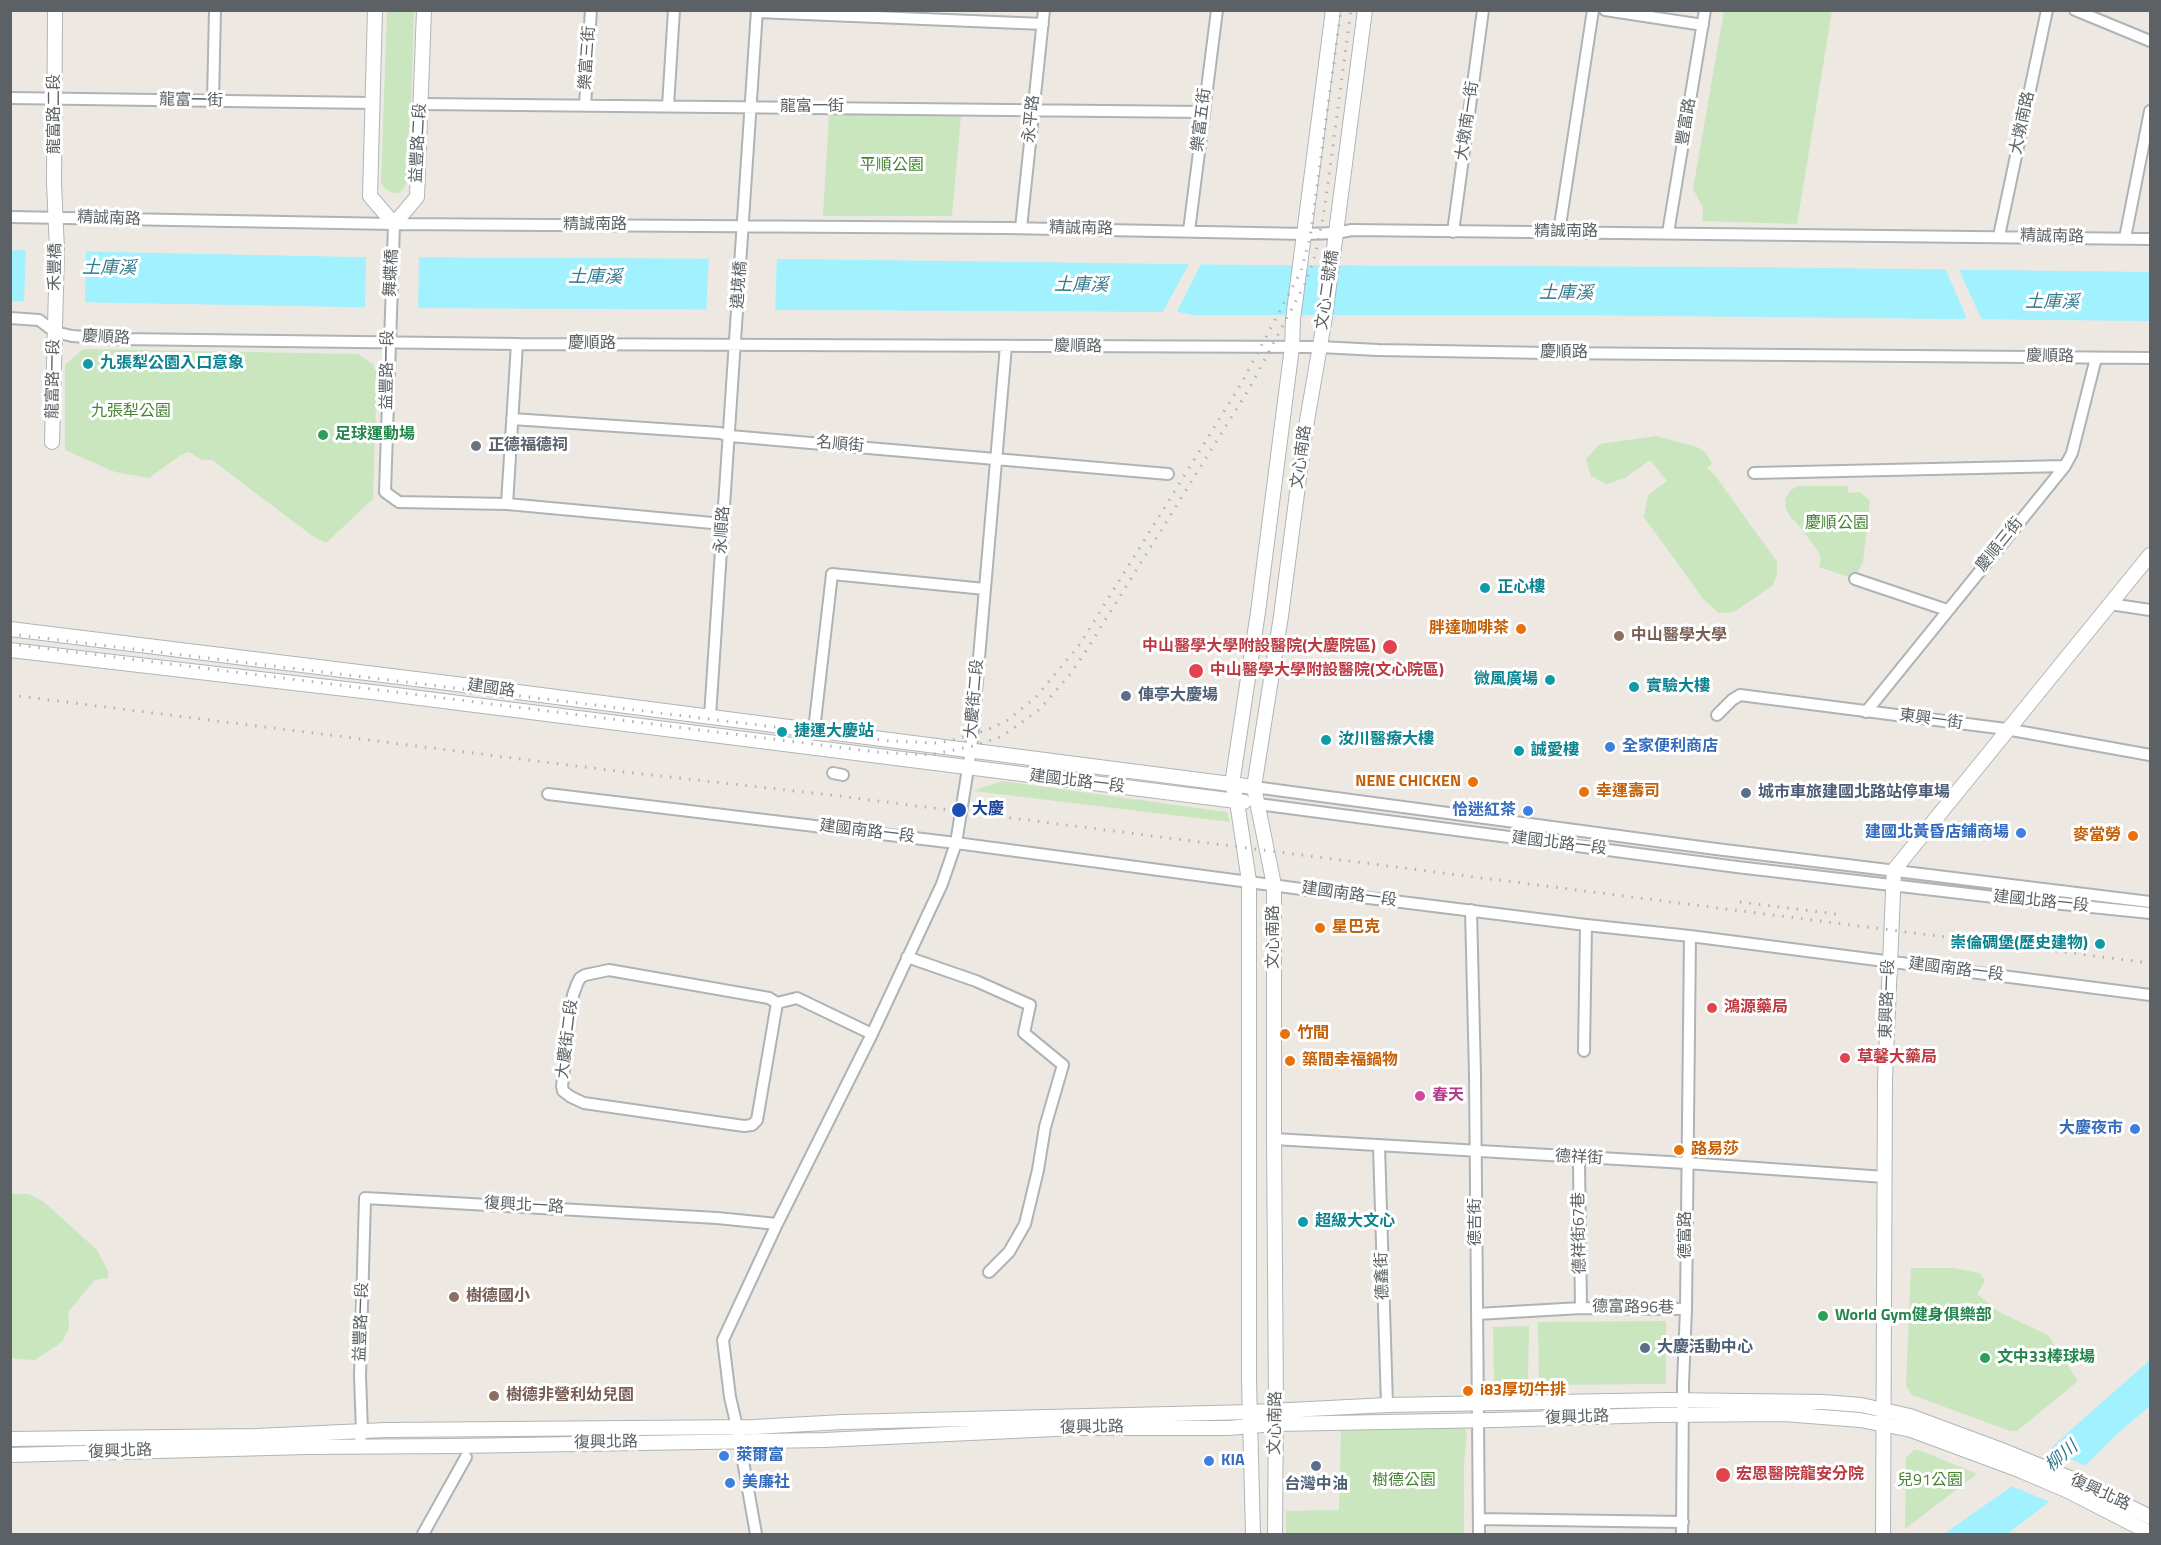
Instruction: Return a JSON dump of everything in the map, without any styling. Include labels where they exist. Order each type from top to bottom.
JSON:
[{"type":"street","name":"龍富路二段","points":[[55,10],[56,218]]},
{"type":"street","points":[[213,101],[214,10]]},
{"type":"street","points":[[375,10],[369,196],[394,224]]},
{"type":"street","name":"益豐路二段","points":[[394,224],[417,197],[424,10]]},
{"type":"street","name":"樂富三街","points":[[585,105],[591,10]]},
{"type":"street","points":[[668,106],[674,10]]},
{"type":"street","name":"永平路","points":[[1021,228],[1044,10]]},
{"type":"street","name":"樂富五街","points":[[1189,231],[1217,10]]},
{"type":"street","points":[[1305,234],[1333,10]]},
{"type":"street","points":[[1336,233],[1365,10]]},
{"type":"street","name":"大墩南一街","points":[[1453,232],[1483,10]]},
{"type":"street","points":[[1559,232],[1593,10]]},
{"type":"street","points":[[1605,10],[1703,25]]},
{"type":"street","name":"豐富路","points":[[1668,233],[1705,10]]},
{"type":"street","name":"大墩南路","points":[[1999,236],[2047,10]]},
{"type":"street","points":[[2075,10],[2151,41]]},
{"type":"street","points":[[744,226],[757,11],[1042,24]]},
{"type":"street","name":"龍富一街","points":[[10,98],[372,103]]},
{"type":"street","name":"龍富一街","points":[[421,104],[1203,112]]},
{"type":"street","points":[[2125,238],[2151,111]]},
{"type":"street","name":"精誠南路","points":[[10,217],[394,224],[1021,228],[1305,234],[1352,230],[2151,239]]},
{"type":"street","name":"禾豐橋","points":[[56,218],[56,316]]},
{"type":"street","name":"舞蝶橋","points":[[389,321],[394,224]]},
{"type":"street","name":"遶境橋","points":[[736,344],[744,226]]},
{"type":"street","name":"文心二號橋","points":[[1320,347],[1336,233]]},
{"type":"street","name":"文心二號橋","points":[[1292,347],[1293,319],[1305,234]]},
{"type":"street","name":"龍富路一段","points":[[52,442],[56,316]]},
{"type":"street","name":"慶順路","points":[[10,318],[39,320],[55,332],[72,336],[119,339],[517,344],[1320,347],[1549,353],[2151,358]]},
{"type":"street","name":"益豐路一段","points":[[389,321],[385,492],[399,502],[507,504]]},
{"type":"street","points":[[517,344],[507,504],[723,524]]},
{"type":"street","name":"永順路","points":[[710,716],[736,344]]},
{"type":"street","name":"大慶街二段","points":[[756,1534],[730,1397],[723,1340],[777,1224],[872,1034],[942,884],[956,843],[970,750],[1006,346]]},
{"type":"street","name":"文心南路","points":[[1253,1534],[1249,881],[1237,801],[1232,784],[1258,612],[1292,347]]},
{"type":"street","name":"文心南路","points":[[1275,1534],[1274,885],[1254,787],[1281,616],[1305,432],[1320,347]]},
{"type":"street","name":"慶順三街","points":[[1866,712],[2065,466],[2072,453],[2096,358]]},
{"type":"street","name":"名順街","points":[[512,419],[720,433],[730,436],[1168,474]]},
{"type":"street","points":[[1754,473],[2065,466]]},
{"type":"street","points":[[1894,870],[2006,729],[2151,555]]},
{"type":"street","points":[[814,730],[832,574],[985,589]]},
{"type":"street","points":[[1855,579],[1947,610]]},
{"type":"street","points":[[2110,604],[2151,610]]},
{"type":"street","name":"建國路","points":[[10,629],[970,750]]},
{"type":"street","name":"建國路","points":[[10,650],[380,693],[968,768]]},
{"type":"street","name":"東興一街","points":[[1717,715],[1732,699],[1740,695],[2006,729],[2151,755]]},
{"type":"street","name":"建國北路一段","points":[[970,750],[1716,849],[2151,902]]},
{"type":"street","name":"建國北路一段","points":[[968,768],[1737,867],[2151,913]]},
{"type":"street","name":"建國南路一段","points":[[548,794],[956,843],[1586,925],[1690,936],[2151,995]]},
{"type":"street","name":"東興路一段","points":[[1883,1534],[1885,1079],[1894,870]]},
{"type":"street","name":"德吉街","points":[[1471,910],[1476,1151],[1479,1534]]},
{"type":"street","points":[[1584,1052],[1586,925]]},
{"type":"street","name":"德富路","points":[[1682,1534],[1690,936]]},
{"type":"street","points":[[907,957],[976,981],[1030,1005],[1024,1033],[1063,1065],[1045,1127],[1038,1170],[1025,1224],[1009,1252],[990,1272]]},
{"type":"street","name":"大慶街二段","points":[[777,1003],[757,1120],[752,1125],[744,1126],[584,1103],[563,1091],[573,995],[577,984],[585,975],[609,970],[770,998],[777,1003],[797,998],[872,1034]]},
{"type":"street","name":"德祥街","points":[[1274,1139],[1885,1177]]},
{"type":"street","name":"德鑫街","points":[[1379,1146],[1387,1405]]},
{"type":"street","name":"德祥街67巷","points":[[1577,1158],[1580,1164],[1581,1308]]},
{"type":"street","name":"益豐路一段","points":[[359,1446],[362,1431],[360,1376],[365,1198]]},
{"type":"street","name":"復興北一路","points":[[365,1198],[682,1216],[777,1224]]},
{"type":"street","name":"德富路96巷","points":[[1477,1314],[1581,1308],[1686,1309]]},
{"type":"street","name":"復興北路","points":[[1276,1417],[1478,1420],[1683,1407],[1823,1402],[1884,1409],[1910,1416],[2072,1486],[2151,1516]]},
{"type":"street","name":"復興北路","points":[[10,1439],[256,1436],[362,1431],[738,1433],[824,1440],[1251,1419],[1387,1405],[1479,1404],[1683,1407],[1860,1420],[1911,1430],[2024,1465]]},
{"type":"street","name":"復興北路","points":[[10,1455],[359,1446],[454,1446],[738,1433]]},
{"type":"street","points":[[423,1534],[466,1457]]},
{"type":"street","name":"復興北路","points":[[2072,1486],[2151,1533]]},
{"type":"street","points":[[1479,1518],[1683,1522]]},
{"type":"green space","points":[[387,11],[414,11],[409,178],[399,193],[385,189],[381,183]]},
{"type":"green space","points":[[1724,11],[1832,11],[1797,224],[1702,221],[1703,208],[1693,189]]},
{"type":"green space","name":"平順公園","points":[[829,115],[961,116],[952,216],[823,216]]},
{"type":"green space","name":"九張犁公園","points":[[83,349],[358,354],[374,365],[377,372],[373,499],[326,543],[311,535],[212,460],[202,460],[189,452],[181,455],[149,478],[115,472],[65,450],[65,365]]},
{"type":"green space","points":[[1656,436],[1697,447],[1706,453],[1712,464],[1707,468],[1714,474],[1777,562],[1777,575],[1772,586],[1734,612],[1719,613],[1703,599],[1644,517],[1648,495],[1667,481],[1650,460],[1625,478],[1607,484],[1591,476],[1586,459],[1600,444]]},
{"type":"green space","name":"慶順公園","points":[[1798,486],[1848,486],[1848,493],[1860,492],[1870,501],[1863,562],[1854,579],[1819,567],[1821,559],[1818,551],[1786,509],[1785,499],[1791,490]]},
{"type":"green space","points":[[1002,781],[1227,812],[1230,822],[973,791]]},
{"type":"green space","points":[[11,1194],[29,1194],[44,1202],[97,1250],[108,1271],[108,1278],[95,1280],[68,1312],[69,1328],[62,1342],[35,1360],[11,1357]]},
{"type":"green space","name":"文中33棒球場","points":[[1911,1268],[1953,1268],[1980,1273],[1985,1281],[1977,1294],[2001,1313],[2048,1335],[2078,1381],[2017,1431],[2010,1431],[1912,1395],[1906,1386]]},
{"type":"green space","points":[[1666,1321],[1666,1384],[1539,1385],[1538,1322]]},
{"type":"green space","points":[[1529,1326],[1528,1380],[1494,1384],[1493,1327]]},
{"type":"green space","name":"樹德公園","points":[[1464,1427],[1467,1434],[1464,1464],[1464,1534],[1286,1534],[1286,1511],[1339,1510],[1341,1430]]},
{"type":"green space","name":"兒91公園","points":[[1914,1450],[1977,1474],[1905,1529],[1906,1458]]},
{"type":"water","name":"土庫溪","points":[[11,250],[355,257],[2150,272],[2150,321],[405,308],[11,301]]},
{"type":"water","name":"柳川","points":[[2150,1360],[2150,1406],[2114,1437],[2049,1502],[2007,1534],[1944,1534],[2012,1486],[2065,1435]]},
{"type":"pier","points":[[26,247],[86,248],[85,305],[24,304]]},
{"type":"pier","points":[[366,254],[419,254],[418,311],[365,310]]},
{"type":"pier","points":[[709,256],[777,256],[775,313],[706,313]]},
{"type":"pier","points":[[1190,262],[1202,262],[1175,315],[1161,315]]},
{"type":"pier","points":[[1944,266],[1957,266],[1983,322],[1963,322],[1966,316]]},
{"type":"pier","points":[[2047,1448],[2088,1467],[2052,1503],[2009,1485]]},
{"type":"railway","points":[[10,634],[890,741],[939,743],[989,729],[1008,720],[1036,697],[1080,644],[1241,384],[1301,271],[1310,238],[1341,10]]},
{"type":"railway","points":[[10,644],[877,752],[929,755],[974,746],[1000,737],[1040,709],[1084,654],[1249,389],[1306,282],[1315,256],[1324,213],[1351,10]]},
{"type":"railway","points":[[10,695],[616,771],[831,795],[2150,963]]},
{"type":"railway","points":[[1740,902],[1836,914]]},
{"type":"place","name":"九張犁公園入口意象","points":[[88,364]]},
{"type":"place","name":"足球運動場","points":[[323,435]]},
{"type":"place","name":"正德福德祠","points":[[476,446]]},
{"type":"place","name":"正心樓","points":[[1485,588]]},
{"type":"place","name":"胖達咖啡茶","points":[[1521,629]]},
{"type":"place","name":"中山醫學大學","points":[[1619,636]]},
{"type":"place","name":"中山醫學大學附設醫院(大慶院區)","points":[[1390,647]]},
{"type":"place","name":"中山醫學大學附設醫院(文心院區)","points":[[1196,671]]},
{"type":"place","name":"微風廣場","points":[[1550,680]]},
{"type":"place","name":"實驗大樓","points":[[1634,687]]},
{"type":"place","name":"俥亭大慶場","points":[[1126,696]]},
{"type":"place","name":"捷運大慶站","points":[[782,732]]},
{"type":"place","name":"汝川醫療大樓","points":[[1326,740]]},
{"type":"place","name":"全家便利商店","points":[[1610,747]]},
{"type":"place","name":"誠愛樓","points":[[1519,751]]},
{"type":"place","name":"NENE CHICKEN","points":[[1473,782]]},
{"type":"place","name":"幸運壽司","points":[[1584,792]]},
{"type":"place","name":"城市車旅建國北路站停車場","points":[[1746,793]]},
{"type":"place","name":"大慶","points":[[959,810]]},
{"type":"place","name":"恰迷紅茶","points":[[1528,811]]},
{"type":"place","name":"建國北黃昏店鋪商場","points":[[2021,833]]},
{"type":"place","name":"麥當勞","points":[[2133,836]]},
{"type":"place","name":"星巴克","points":[[1320,928]]},
{"type":"place","name":"崇倫碉堡(歷史建物)","points":[[2100,944]]},
{"type":"place","name":"鴻源藥局","points":[[1712,1008]]},
{"type":"place","name":"竹間","points":[[1285,1034]]},
{"type":"place","name":"草馨大藥局","points":[[1845,1058]]},
{"type":"place","name":"築間幸福鍋物","points":[[1290,1061]]},
{"type":"place","name":"春天","points":[[1420,1096]]},
{"type":"place","name":"大慶夜市","points":[[2135,1129]]},
{"type":"place","name":"路易莎","points":[[1679,1150]]},
{"type":"place","name":"超級大文心","points":[[1303,1222]]},
{"type":"place","name":"樹德國小","points":[[454,1297]]},
{"type":"place","name":"World Gym健身俱樂部","points":[[1823,1316]]},
{"type":"place","name":"大慶活動中心","points":[[1645,1348]]},
{"type":"place","name":"文中33棒球場","points":[[1985,1358]]},
{"type":"place","name":"i83厚切牛排","points":[[1468,1391]]},
{"type":"place","name":"樹德非營利幼兒園","points":[[494,1396]]},
{"type":"place","name":"萊爾富","points":[[724,1456]]},
{"type":"place","name":"KIA","points":[[1209,1461]]},
{"type":"place","name":"台灣中油","points":[[1316,1466]]},
{"type":"place","name":"宏恩醫院龍安分院","points":[[1723,1475]]},
{"type":"place","name":"美廉社","points":[[730,1483]]}]
